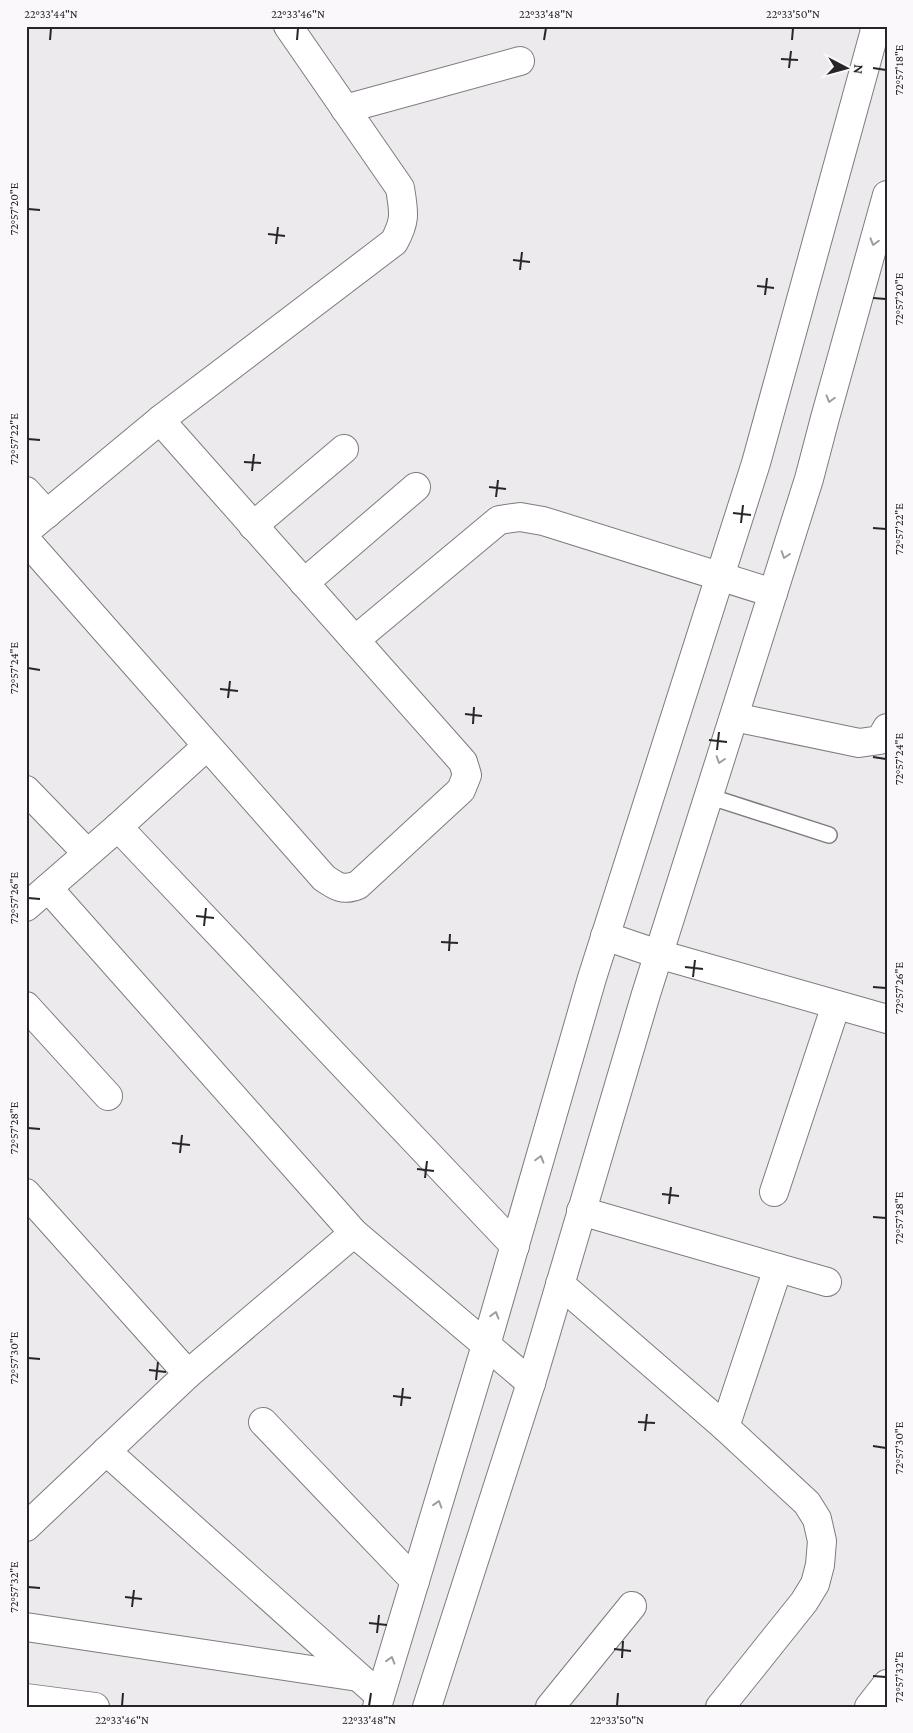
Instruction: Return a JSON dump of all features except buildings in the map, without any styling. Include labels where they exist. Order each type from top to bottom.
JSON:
[{"type":"street","points":[[26,491],[36,522],[160,420],[394,242],[402,227],[403,208],[400,188],[288,26]]},
{"type":"street","points":[[379,1701],[486,1345],[605,936],[756,463],[875,26]]},
{"type":"street","points":[[345,109],[520,61]]},
{"type":"street","points":[[427,1707],[531,1383],[658,954],[809,479],[887,195]]},
{"type":"street","points":[[26,540],[324,878],[336,887],[348,889],[358,885],[461,790],[467,775],[463,762],[160,420]]},
{"type":"street","points":[[253,526],[344,449]]},
{"type":"street","points":[[304,583],[416,488]]},
{"type":"street","points":[[355,640],[499,520],[520,518],[543,521],[773,593]]},
{"type":"street","points":[[734,717],[859,743],[880,740],[887,728]]},
{"type":"street","points":[[207,746],[118,827],[33,899],[354,1232],[531,1383]]},
{"type":"street","points":[[26,790],[87,854]]},
{"type":"street","points":[[118,827],[515,1246]]},
{"type":"street","points":[[605,936],[658,954],[887,1019]]},
{"type":"street","points":[[774,1192],[836,1004]]},
{"type":"street","points":[[26,1006],[108,1096]]},
{"type":"street","points":[[26,1193],[188,1374]]},
{"type":"street","points":[[581,1211],[827,1282]]},
{"type":"street","points":[[26,1527],[188,1374],[354,1232]]},
{"type":"street","points":[[725,1427],[778,1268]]},
{"type":"street","points":[[560,1284],[725,1427],[807,1503],[818,1519],[822,1541],[820,1565],[815,1584],[804,1602],[720,1707]]},
{"type":"street","points":[[263,1422],[415,1581]]},
{"type":"street","points":[[106,1451],[358,1677],[379,1701]]},
{"type":"street","points":[[550,1707],[632,1606]]},
{"type":"street","points":[[26,1627],[358,1677]]},
{"type":"street","points":[[869,1707],[887,1684]]},
{"type":"street","points":[[26,1698],[95,1707]]},
{"type":"lane","points":[[708,796],[829,835]]}]
